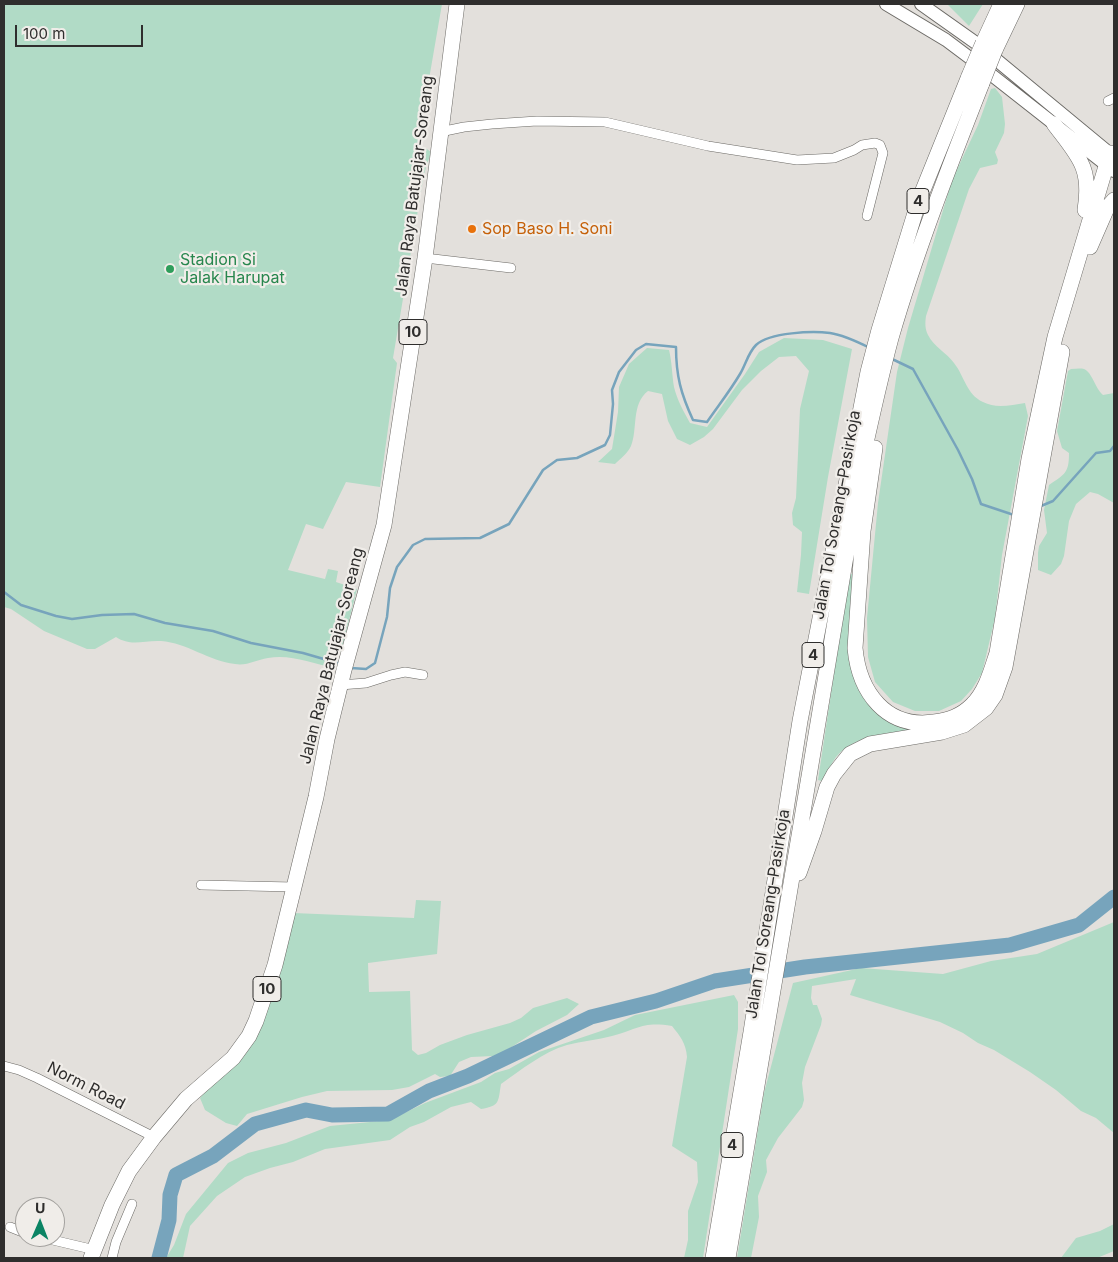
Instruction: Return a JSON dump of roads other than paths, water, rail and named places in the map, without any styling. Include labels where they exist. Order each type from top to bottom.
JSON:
[{"type":"highway","name":"Jalan Raya Batujajar-Soreang","points":[[93,1254],[112,1205],[130,1171],[154,1137],[186,1099],[233,1058],[249,1036],[275,965],[312,814],[342,677],[384,525],[425,258],[457,4]]},
{"type":"highway","name":"4","points":[[878,375],[887,336],[934,206],[975,80],[989,46],[1001,4]]},
{"type":"highway","name":"4","points":[[989,46],[1017,4]]},
{"type":"highway","points":[[1054,124],[1076,154],[1086,174],[1087,197],[1073,276]]},
{"type":"highway","points":[[1031,486],[1064,340],[1112,163]]},
{"type":"highway","points":[[878,375],[863,531],[855,648],[857,665],[866,688],[880,707],[890,715],[916,723],[951,720],[972,705],[982,692],[991,674],[1022,535],[1055,337],[1073,276],[1112,163]]},
{"type":"highway","points":[[1089,250],[1107,208],[1114,200]]},
{"type":"highway","name":"Jalan Tol Soreang–Pasirkoja","points":[[774,938],[786,907],[878,375]]},
{"type":"highway","name":"Jalan Tol Soreang–Pasirkoja","points":[[728,1258],[758,1034],[774,938],[800,721],[878,375]]},
{"type":"highway","points":[[786,907],[814,831],[827,787],[834,774],[850,754],[870,744],[942,732],[964,725],[986,708],[995,695],[1005,667],[1022,535]]},
{"type":"highway","name":"Jalan Tol Soreang–Pasirkoja","points":[[713,1258],[758,1034]]},
{"type":"street","points":[[886,4],[962,52],[1054,124],[1112,163]]},
{"type":"street","points":[[921,4],[976,43],[1112,163]]},
{"type":"street","points":[[440,132],[464,126],[492,124],[556,121],[605,122],[708,146],[797,160],[834,158],[854,150],[862,144],[875,143],[880,145],[883,153],[867,216]]},
{"type":"street","points":[[425,258],[512,268]]},
{"type":"street","points":[[342,677],[366,684],[405,672],[423,675]]},
{"type":"street","points":[[201,885],[294,887]]},
{"type":"street","name":"Norm Road","points":[[4,1066],[20,1070],[154,1137]]},
{"type":"street","points":[[112,1258],[116,1242],[132,1204]]},
{"type":"street","points":[[10,1227],[15,1229]]},
{"type":"street","points":[[65,1245],[93,1254]]},
{"type":"waterway","points":[[351,668],[366,669],[375,663],[387,617],[390,588],[397,567],[413,545],[425,539],[480,538],[509,524],[543,470],[557,460],[577,458],[605,445],[610,435],[613,404],[612,390],[619,372],[636,350],[646,344],[676,347],[678,376],[689,411],[693,420],[707,422],[736,380],[753,348],[771,337],[792,333],[823,332],[846,337],[870,348]]},
{"type":"waterway","points":[[890,358],[913,369],[958,450],[972,479],[981,504],[1014,515]]},
{"type":"waterway","points":[[1041,506],[1053,501],[1096,453],[1110,451],[1114,446]]},
{"type":"waterway","points":[[4,592],[21,605],[56,616],[72,619],[102,615],[134,614],[165,623],[213,631],[251,643],[303,653],[341,664]]},
{"type":"waterway","points":[[159,1258],[169,1220],[170,1195],[176,1175],[213,1156],[255,1124],[306,1110],[332,1115],[388,1114],[429,1091],[468,1076],[591,1017],[656,1001],[715,981],[805,967],[1010,945],[1079,925],[1114,897]]},
{"type":"place","name":"Sop Baso H. Soni","points":[[472,229]]},
{"type":"place","name":"Stadion Si Jalak Harupat","points":[[170,269]]}]
